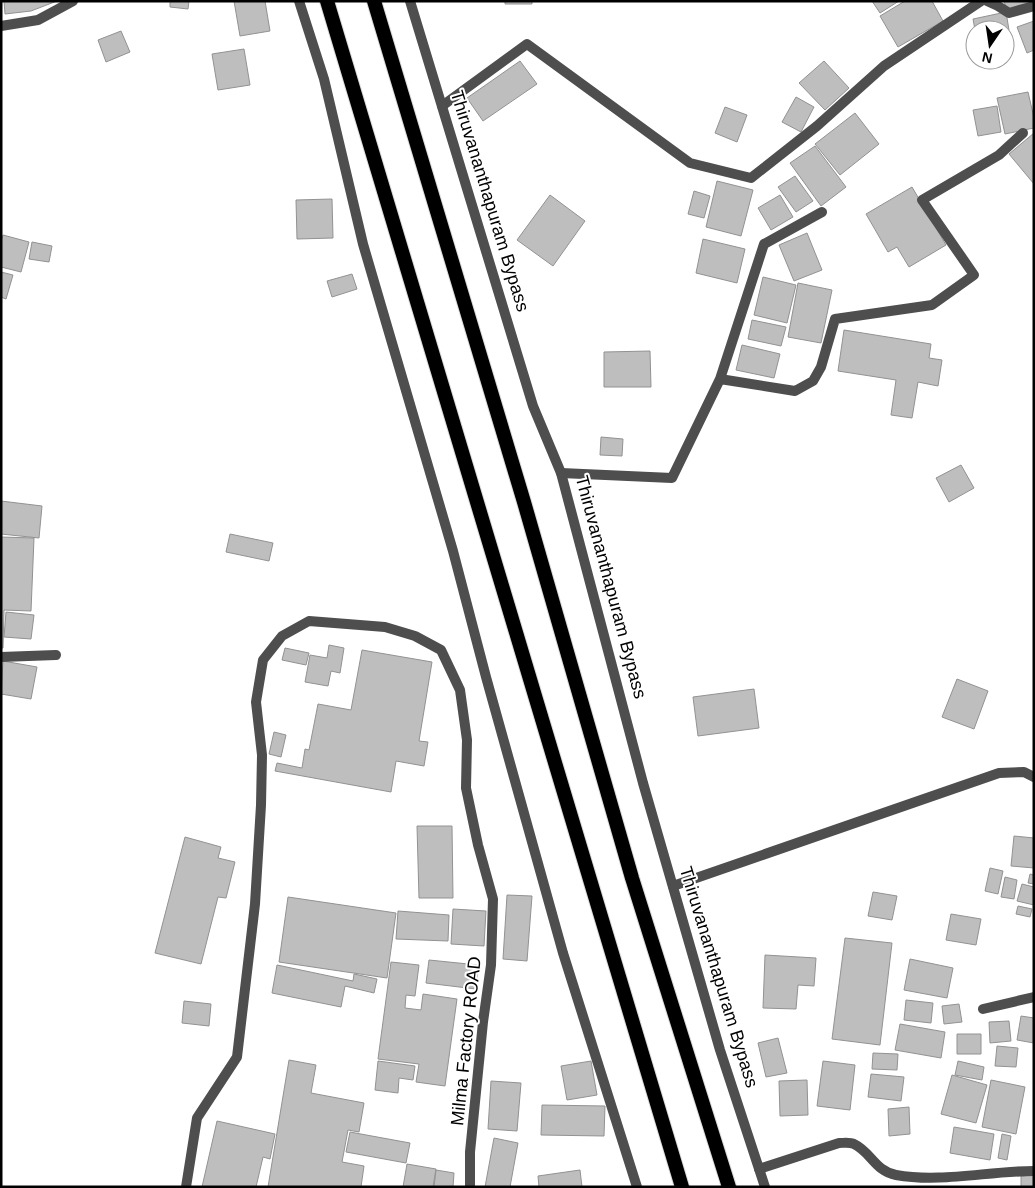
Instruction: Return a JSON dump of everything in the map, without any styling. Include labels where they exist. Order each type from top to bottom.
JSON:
[{"type":"highway","points":[[327,1],[682,1187]]},
{"type":"highway","points":[[374,1],[524,502],[632,878],[729,1187]]},
{"type":"street","points":[[1,26],[38,20],[73,1]]},
{"type":"street","points":[[298,1],[324,79],[363,244],[453,551],[562,953],[637,1187]]},
{"type":"street","name":"Thiruvananthapuram Bypass","points":[[410,1],[533,406],[561,473],[672,886],[720,1050],[764,1187]]},
{"type":"street","points":[[442,106],[527,44],[690,163],[752,178],[818,126],[884,66],[981,1]]},
{"type":"street","points":[[987,1],[1009,13],[1034,6]]},
{"type":"street","points":[[720,379],[795,391],[813,381],[821,367],[836,320],[932,305],[974,275],[922,200],[999,155],[1023,133]]},
{"type":"street","points":[[561,473],[672,478],[720,379],[764,244],[822,212]]},
{"type":"street","name":"Milma Factory ROAD","points":[[186,1187],[197,1118],[237,1057],[255,904],[262,755],[256,702],[263,660],[282,636],[309,621],[385,627],[415,636],[442,650],[460,690],[467,740],[466,788],[478,845],[493,899],[491,965],[483,1022],[470,1152],[470,1187]]},
{"type":"street","points":[[1,657],[56,655]]},
{"type":"street","points":[[672,886],[998,774],[1024,772],[1034,777]]},
{"type":"street","points":[[983,1010],[1034,996]]},
{"type":"street","points":[[759,1170],[839,1143],[853,1143],[864,1151],[878,1167],[894,1174],[919,1178],[1034,1171]]},
{"type":"building","points":[[4,1],[57,1],[31,11],[5,14]]},
{"type":"building","points":[[170,1],[189,1],[188,9],[170,7]]},
{"type":"building","points":[[234,1],[265,1],[270,31],[240,36]]},
{"type":"building","points":[[505,1],[532,1],[532,4],[505,4]]},
{"type":"building","points":[[872,1],[899,1],[880,13]]},
{"type":"building","points":[[905,1],[932,1],[943,21],[898,47],[880,16]]},
{"type":"building","points":[[1004,1],[1034,1],[1007,11]]},
{"type":"building","points":[[1006,12],[1007,20],[973,20]]},
{"type":"building","points":[[1034,21],[1034,50],[1027,53],[1017,27]]},
{"type":"building","points":[[121,31],[130,52],[106,62],[98,40]]},
{"type":"building","points":[[244,49],[250,85],[218,90],[212,54]]},
{"type":"building","points":[[520,61],[537,84],[483,121],[467,98]]},
{"type":"building","points":[[824,61],[849,88],[825,110],[799,83]]},
{"type":"building","points":[[1028,92],[1034,118],[1034,128],[1005,134],[997,98]]},
{"type":"building","points":[[796,97],[814,107],[801,132],[782,122]]},
{"type":"building","points":[[997,106],[1001,132],[978,136],[973,110]]},
{"type":"building","points":[[725,107],[747,115],[737,142],[715,133]]},
{"type":"building","points":[[855,113],[879,144],[840,175],[815,144]]},
{"type":"building","points":[[1034,133],[1034,184],[1009,154]]},
{"type":"building","points":[[815,146],[846,187],[821,206],[790,163]]},
{"type":"building","points":[[795,176],[813,201],[796,212],[778,187]]},
{"type":"building","points":[[717,181],[753,190],[741,236],[706,227]]},
{"type":"building","points":[[912,187],[946,245],[909,267],[897,247],[888,252],[866,214]]},
{"type":"building","points":[[694,191],[710,196],[704,218],[688,214]]},
{"type":"building","points":[[550,195],[585,221],[553,266],[517,240]]},
{"type":"building","points":[[780,195],[793,217],[771,230],[758,208]]},
{"type":"building","points":[[332,199],[333,238],[297,239],[296,200]]},
{"type":"building","points":[[807,233],[822,270],[794,281],[779,245]]},
{"type":"building","points":[[3,235],[29,242],[21,272],[1,267],[1,241]]},
{"type":"building","points":[[703,239],[745,249],[737,283],[696,273]]},
{"type":"building","points":[[32,242],[52,246],[49,262],[29,259]]},
{"type":"building","points":[[1,272],[13,275],[6,299],[1,297]]},
{"type":"building","points":[[352,274],[357,289],[332,297],[327,281]]},
{"type":"building","points":[[763,277],[796,285],[787,323],[754,315]]},
{"type":"building","points":[[798,283],[832,290],[821,343],[788,337]]},
{"type":"building","points":[[752,320],[786,327],[781,346],[748,339]]},
{"type":"building","points":[[844,330],[931,344],[929,358],[942,360],[938,386],[918,382],[912,418],[891,415],[896,380],[838,371]]},
{"type":"building","points":[[742,345],[780,354],[774,378],[736,370]]},
{"type":"building","points":[[650,351],[651,387],[604,387],[604,352]]},
{"type":"building","points":[[601,437],[623,439],[622,456],[600,455]]},
{"type":"building","points":[[961,465],[974,488],[949,502],[936,478]]},
{"type":"building","points":[[1,501],[42,506],[39,538],[1,534]]},
{"type":"building","points":[[230,534],[273,543],[269,561],[226,552]]},
{"type":"building","points":[[1,537],[34,538],[31,611],[4,610],[3,648],[1,648]]},
{"type":"building","points":[[6,612],[34,615],[31,639],[4,637]]},
{"type":"building","points":[[329,645],[344,648],[340,673],[331,671],[328,686],[305,682],[310,655],[327,658]]},
{"type":"building","points":[[285,648],[309,653],[306,665],[282,660]]},
{"type":"building","points":[[362,650],[432,662],[419,741],[428,742],[424,766],[396,761],[391,792],[275,771],[277,763],[302,768],[305,749],[309,750],[318,704],[351,710]]},
{"type":"building","points":[[3,661],[37,667],[31,699],[1,694]]},
{"type":"building","points":[[957,679],[988,691],[974,729],[942,717]]},
{"type":"building","points":[[754,689],[759,728],[698,736],[693,697]]},
{"type":"building","points":[[274,732],[286,735],[281,757],[269,754]]},
{"type":"building","points":[[417,826],[452,826],[453,898],[419,898]]},
{"type":"building","points":[[1014,836],[1034,838],[1034,868],[1011,866]]},
{"type":"building","points":[[185,837],[221,847],[218,858],[235,862],[226,898],[218,897],[201,964],[155,953]]},
{"type":"building","points":[[990,868],[1003,871],[998,894],[985,891]]},
{"type":"building","points":[[1030,874],[1034,875],[1034,884],[1028,883]]},
{"type":"building","points":[[1005,877],[1017,880],[1014,899],[1001,897]]},
{"type":"building","points":[[1022,884],[1034,887],[1034,905],[1017,901]]},
{"type":"building","points":[[873,892],[897,896],[892,920],[868,916]]},
{"type":"building","points":[[507,895],[532,896],[527,961],[503,959]]},
{"type":"building","points":[[288,897],[396,913],[387,978],[279,962]]},
{"type":"building","points":[[1018,906],[1032,909],[1030,917],[1016,914]]},
{"type":"building","points":[[453,909],[486,911],[484,946],[451,944]]},
{"type":"building","points":[[398,911],[449,915],[448,941],[396,939]]},
{"type":"building","points":[[951,914],[981,919],[976,945],[946,940]]},
{"type":"building","points":[[845,938],[892,943],[880,1045],[832,1039]]},
{"type":"building","points":[[765,955],[816,958],[814,986],[798,985],[796,1009],[763,1008]]},
{"type":"building","points":[[910,959],[953,968],[947,998],[904,990]]},
{"type":"building","points":[[429,960],[478,965],[476,989],[426,983]]},
{"type":"building","points":[[391,962],[419,965],[415,996],[406,995],[405,1008],[421,1010],[423,994],[457,999],[445,1086],[416,1082],[419,1064],[378,1059]]},
{"type":"building","points":[[277,965],[353,981],[354,974],[377,979],[374,993],[345,986],[341,1007],[272,993]]},
{"type":"building","points":[[906,1000],[933,1003],[931,1023],[904,1020]]},
{"type":"building","points":[[184,1001],[211,1004],[209,1026],[182,1023]]},
{"type":"building","points":[[959,1004],[962,1022],[944,1024],[942,1006]]},
{"type":"building","points":[[1021,1016],[1034,1018],[1034,1043],[1017,1040]]},
{"type":"building","points":[[1009,1021],[1011,1041],[990,1043],[989,1022]]},
{"type":"building","points":[[900,1024],[945,1032],[941,1058],[895,1050]]},
{"type":"building","points":[[957,1034],[981,1034],[981,1054],[957,1054]]},
{"type":"building","points":[[778,1038],[787,1073],[766,1077],[758,1043]]},
{"type":"building","points":[[997,1046],[1018,1048],[1016,1067],[995,1066]]},
{"type":"building","points":[[873,1053],[898,1054],[897,1070],[872,1069]]},
{"type":"building","points":[[289,1060],[316,1065],[311,1093],[364,1103],[359,1132],[348,1130],[342,1162],[364,1166],[361,1187],[268,1187]]},
{"type":"building","points":[[378,1061],[415,1066],[413,1080],[399,1078],[398,1093],[375,1090]]},
{"type":"building","points":[[591,1061],[597,1095],[567,1100],[561,1066]]},
{"type":"building","points":[[823,1061],[855,1065],[850,1110],[817,1106]]},
{"type":"building","points":[[958,1061],[984,1067],[982,1080],[955,1075]]},
{"type":"building","points":[[871,1074],[904,1077],[901,1101],[868,1097]]},
{"type":"building","points":[[952,1075],[987,1085],[976,1123],[941,1114]]},
{"type":"building","points":[[807,1080],[808,1115],[780,1116],[779,1081]]},
{"type":"building","points":[[991,1080],[1025,1087],[1016,1134],[982,1127]]},
{"type":"building","points":[[491,1081],[521,1083],[517,1131],[488,1129]]},
{"type":"building","points":[[542,1105],[605,1106],[604,1136],[541,1135]]},
{"type":"building","points":[[909,1107],[910,1134],[889,1136],[888,1109]]},
{"type":"building","points":[[217,1121],[275,1134],[270,1159],[263,1157],[256,1187],[202,1187]]},
{"type":"building","points":[[954,1127],[994,1134],[990,1160],[950,1153]]},
{"type":"building","points":[[350,1132],[410,1143],[406,1163],[346,1152]]},
{"type":"building","points":[[1002,1134],[1011,1136],[1007,1160],[998,1158]]},
{"type":"building","points":[[494,1138],[518,1143],[510,1187],[485,1187]]},
{"type":"building","points":[[407,1164],[436,1169],[433,1187],[403,1187]]},
{"type":"building","points":[[436,1170],[454,1173],[453,1187],[434,1187]]},
{"type":"building","points":[[580,1170],[582,1187],[539,1187],[538,1176]]},
{"type":"building","points":[[1034,1175],[1034,1187],[1021,1187],[1021,1176]]}]
